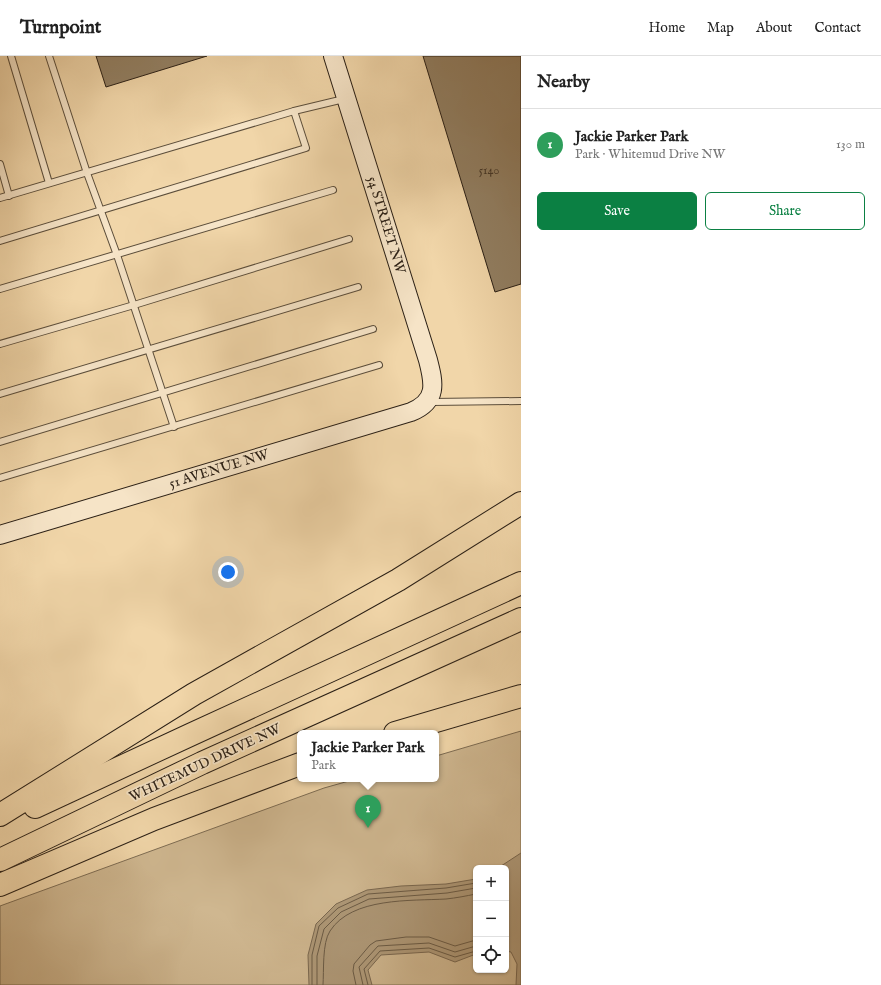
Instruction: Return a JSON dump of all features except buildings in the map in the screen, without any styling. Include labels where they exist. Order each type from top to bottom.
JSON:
[{"type":"highway","points":[[0,815],[194,694],[398,580],[521,503]]},
{"type":"highway","points":[[0,824],[521,583]]},
{"type":"highway","name":"WHITEMUD DRIVE NW","points":[[0,860],[202,763],[521,619]]},
{"type":"highway","points":[[405,730],[521,696]]},
{"type":"highway","points":[[0,885],[154,819],[297,765]]},
{"type":"street","name":"54 STREET NW","points":[[333,56],[428,360],[433,382],[429,398]]},
{"type":"street","name":"51 AVENUE NW","points":[[0,535],[411,412],[419,409],[429,398]]},
{"type":"lane","points":[[11,56],[49,183]]},
{"type":"lane","points":[[50,56],[87,173],[117,255],[174,427]]},
{"type":"lane","points":[[0,198],[294,111],[346,98]]},
{"type":"lane","points":[[0,241],[306,148],[294,111]]},
{"type":"lane","points":[[0,164],[9,196]]},
{"type":"lane","points":[[0,288],[117,255],[333,190]]},
{"type":"lane","points":[[0,344],[134,305],[349,238]]},
{"type":"lane","points":[[0,394],[149,351],[358,287]]},
{"type":"lane","points":[[0,442],[373,329]]},
{"type":"lane","points":[[0,478],[379,365]]},
{"type":"lane","points":[[429,398],[521,401]]},
{"type":"shaded area","points":[[521,731],[521,985],[0,985],[0,906],[324,788],[345,782],[439,782],[439,755]]},
{"type":"water","points":[[521,853],[521,985],[516,985],[517,964],[511,952],[509,952],[509,865],[503,865]]},
{"type":"water","points":[[473,880],[473,955],[455,962],[429,952],[381,955],[368,970],[372,985],[309,985],[308,955],[316,924],[336,904],[367,890],[401,886],[446,884]]},
{"type":"place","name":"Jackie Parker Park","points":[[368,828]]}]
